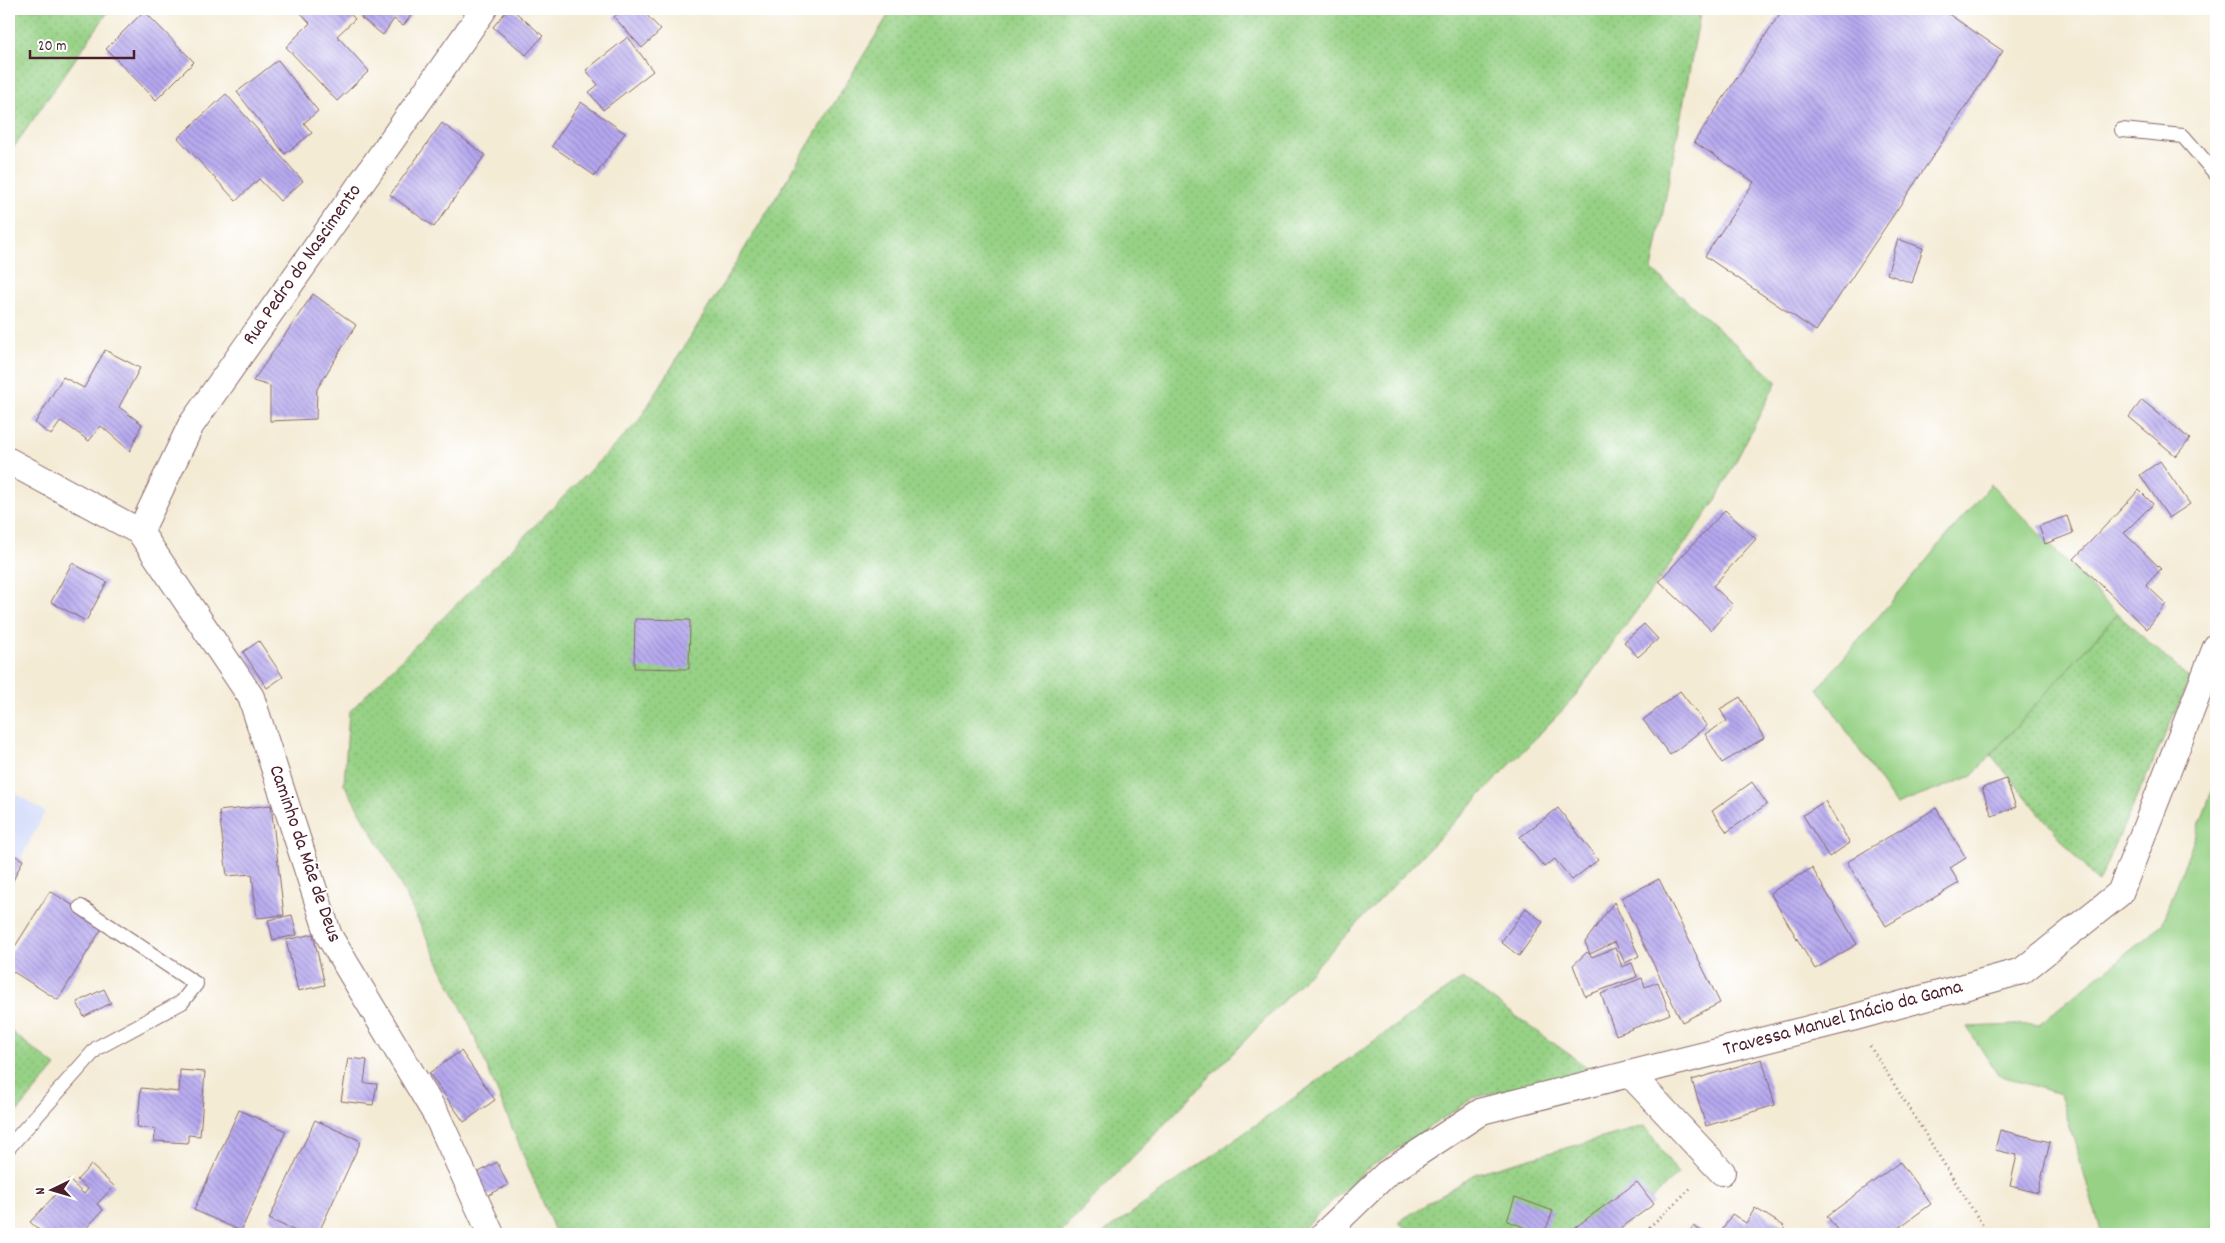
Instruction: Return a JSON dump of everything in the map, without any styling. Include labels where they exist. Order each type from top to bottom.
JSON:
[{"type":"street","name":"Rua Pedro do Nascimento","points":[[140,532],[191,425],[484,9]]},
{"type":"street","points":[[9,461],[140,532]]},
{"type":"street","name":"Caminho da Mãe de Deus","points":[[140,532],[251,697],[329,936],[437,1116],[491,1234]]},
{"type":"street","name":"Travessa Manuel Inácio da Gama","points":[[1324,1234],[1386,1174],[1482,1111],[1852,1018],[2022,971],[2120,893],[2216,647]]},
{"type":"street","points":[[1630,1074],[1719,1169]]},
{"type":"lane","points":[[2122,130],[2183,136],[2216,174]]},
{"type":"lane","points":[[9,1147],[96,1048],[182,1002],[196,984],[81,907]]},
{"type":"path","points":[[1852,1018],[1988,1234]]},
{"type":"path","points":[[1642,1234],[1719,1169]]},
{"type":"shaded area","points":[[9,789],[45,812],[9,881]]},
{"type":"green space","points":[[9,9],[110,9],[9,154]]},
{"type":"green space","points":[[892,9],[1701,9],[1652,270],[1777,381],[1715,502],[1572,700],[1059,1234],[556,1234],[468,1021],[388,860],[344,784],[349,712],[638,422]]},
{"type":"green space","points":[[1991,484],[2117,614],[1972,776],[1896,805],[1818,688]]},
{"type":"green space","points":[[2117,614],[2190,679],[2098,883],[1991,755]]},
{"type":"green space","points":[[2216,781],[2216,1234],[2102,1234],[2060,1094],[1998,1075],[1967,1027],[2039,1024],[2162,925]]},
{"type":"green space","points":[[1463,978],[1591,1070],[1473,1098],[1364,1171],[1297,1234],[1102,1234]]},
{"type":"green space","points":[[9,1030],[56,1066],[9,1122]]},
{"type":"green space","points":[[1645,1126],[1678,1174],[1614,1234],[1413,1234],[1398,1222],[1477,1173]]},
{"type":"building","points":[[297,9],[346,9],[355,19],[337,36],[369,71],[337,101],[286,47],[310,23]]},
{"type":"building","points":[[368,9],[416,9],[403,26],[394,19],[383,35],[361,18]]},
{"type":"building","points":[[508,9],[512,9],[543,36],[526,55],[493,27]]},
{"type":"building","points":[[623,9],[641,9],[661,30],[642,48],[614,17]]},
{"type":"building","points":[[1783,9],[1941,9],[2003,51],[1816,331],[1705,256],[1754,182],[1694,142]]},
{"type":"building","points":[[144,11],[194,62],[156,100],[106,49]]},
{"type":"building","points":[[628,37],[653,71],[603,110],[589,92],[598,85],[586,70]]},
{"type":"building","points":[[278,60],[318,111],[304,123],[312,133],[285,154],[237,92]]},
{"type":"building","points":[[226,94],[303,181],[280,201],[259,179],[236,201],[178,138]]},
{"type":"building","points":[[581,102],[625,133],[595,176],[552,146]]},
{"type":"building","points":[[442,123],[485,155],[434,227],[390,195]]},
{"type":"building","points":[[1898,239],[1923,248],[1912,283],[1887,274]]},
{"type":"building","points":[[313,294],[356,325],[317,389],[316,419],[270,421],[270,386],[253,381]]},
{"type":"building","points":[[105,350],[140,368],[119,407],[142,424],[130,451],[101,426],[89,441],[61,421],[51,435],[35,423],[63,377],[84,388]]},
{"type":"building","points":[[2142,400],[2190,439],[2176,456],[2129,417]]},
{"type":"building","points":[[2160,461],[2190,504],[2169,518],[2140,475]]},
{"type":"building","points":[[2139,490],[2153,504],[2124,533],[2161,569],[2146,585],[2166,604],[2147,629],[2074,559]]},
{"type":"building","points":[[1725,510],[1756,539],[1713,586],[1733,605],[1711,630],[1659,581]]},
{"type":"building","points":[[2067,516],[2073,533],[2045,544],[2039,526]]},
{"type":"building","points":[[72,563],[107,582],[86,621],[51,602]]},
{"type":"building","points":[[635,619],[690,620],[689,669],[634,668]]},
{"type":"building","points":[[1644,624],[1658,639],[1638,657],[1624,642]]},
{"type":"building","points":[[259,641],[283,677],[267,688],[243,652]]},
{"type":"building","points":[[1680,691],[1707,726],[1670,755],[1643,720]]},
{"type":"building","points":[[1740,697],[1764,738],[1722,763],[1705,734],[1727,721],[1720,709]]},
{"type":"building","points":[[2006,779],[2016,807],[1992,816],[1982,788]]},
{"type":"building","points":[[1752,782],[1767,804],[1727,832],[1712,811]]},
{"type":"building","points":[[1825,801],[1850,843],[1829,857],[1803,815]]},
{"type":"building","points":[[271,805],[284,915],[257,918],[252,874],[227,876],[219,811]]},
{"type":"building","points":[[1558,808],[1598,860],[1572,880],[1555,859],[1544,867],[1520,837]]},
{"type":"building","points":[[1936,808],[1966,858],[1950,868],[1959,883],[1886,926],[1847,862]]},
{"type":"building","points":[[9,853],[23,860],[9,889]]},
{"type":"building","points":[[1812,868],[1857,944],[1815,969],[1770,893]]},
{"type":"building","points":[[1659,879],[1720,1003],[1682,1022],[1621,898]]},
{"type":"building","points":[[50,891],[104,925],[58,1000],[9,969],[9,956]]},
{"type":"building","points":[[1614,902],[1639,956],[1625,963],[1615,942],[1590,954],[1585,942]]},
{"type":"building","points":[[1526,908],[1543,922],[1519,956],[1501,942]]},
{"type":"building","points":[[292,915],[297,935],[273,940],[268,920]]},
{"type":"building","points":[[313,934],[325,985],[298,991],[286,940]]},
{"type":"building","points":[[1615,948],[1622,967],[1632,963],[1637,977],[1585,996],[1573,965],[1587,952],[1592,957]]},
{"type":"building","points":[[1642,978],[1645,987],[1658,982],[1670,1014],[1616,1035],[1601,994]]},
{"type":"building","points":[[104,989],[111,1003],[84,1017],[77,1002]]},
{"type":"building","points":[[461,1051],[495,1100],[464,1122],[429,1073]]},
{"type":"building","points":[[348,1058],[367,1060],[364,1083],[377,1084],[373,1105],[341,1101]]},
{"type":"building","points":[[1762,1059],[1775,1105],[1706,1126],[1692,1080]]},
{"type":"building","points":[[180,1070],[205,1072],[200,1136],[188,1135],[188,1143],[154,1141],[156,1129],[137,1127],[141,1088],[179,1092]]},
{"type":"building","points":[[239,1110],[286,1131],[241,1231],[194,1210]]},
{"type":"building","points":[[315,1120],[361,1141],[318,1234],[302,1234],[269,1219]]},
{"type":"building","points":[[2000,1130],[2050,1142],[2038,1193],[2010,1186],[2017,1155],[1995,1150]]},
{"type":"building","points":[[497,1162],[508,1185],[481,1199],[470,1177]]},
{"type":"building","points":[[1900,1162],[1931,1204],[1890,1234],[1840,1234],[1827,1216]]},
{"type":"building","points":[[91,1165],[114,1186],[97,1204],[103,1210],[81,1234],[44,1234],[30,1222],[69,1180],[84,1194],[88,1189],[77,1180]]},
{"type":"building","points":[[1637,1182],[1654,1204],[1613,1234],[1566,1234]]},
{"type":"building","points":[[1515,1197],[1553,1211],[1544,1234],[1507,1221]]},
{"type":"building","points":[[1755,1208],[1784,1226],[1787,1234],[1720,1234],[1732,1214],[1746,1223]]},
{"type":"building","points":[[1693,1226],[1707,1234],[1688,1234]]}]
